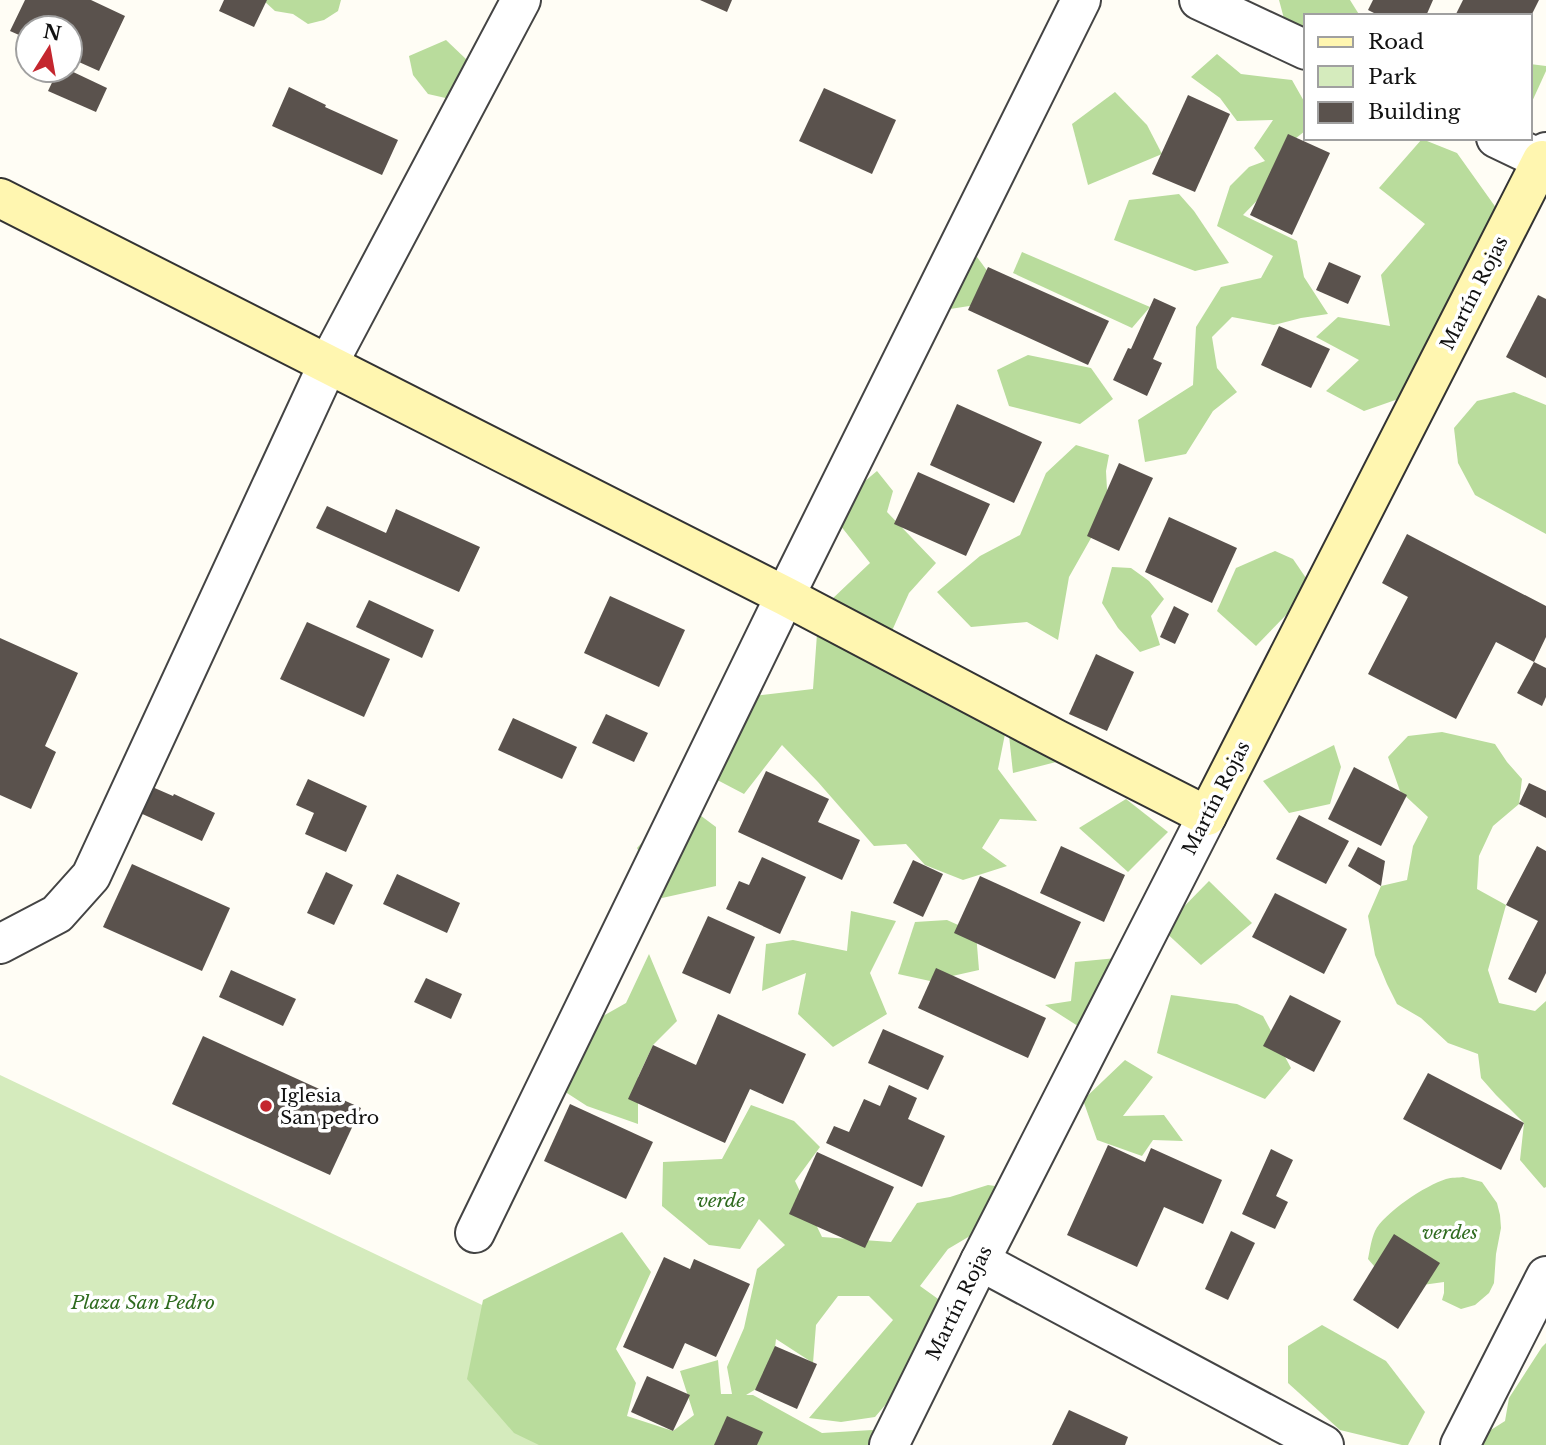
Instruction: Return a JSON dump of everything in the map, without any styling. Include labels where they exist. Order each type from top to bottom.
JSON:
[{"type":"street","points":[[0,944],[57,914],[91,876],[328,364],[521,0]]},
{"type":"street","points":[[475,1233],[785,596],[1081,0]]},
{"type":"street","points":[[1199,0],[1304,49]]},
{"type":"street","points":[[1501,140],[1545,158]]},
{"type":"street","name":"Martín Rojas","points":[[889,1445],[979,1261],[1545,158]]},
{"type":"street","points":[[0,198],[785,596],[1207,816]]},
{"type":"street","points":[[979,1261],[1324,1445]]},
{"type":"street","points":[[1460,1445],[1546,1276]]},
{"type":"green space","points":[[263,0],[341,0],[338,11],[324,20],[308,24],[293,14],[275,11]]},
{"type":"green space","points":[[1279,0],[1350,0],[1359,14],[1304,14],[1304,61],[1296,63]]},
{"type":"green space","points":[[446,40],[467,60],[468,80],[450,99],[428,94],[413,75],[409,56]]},
{"type":"green space","points":[[1217,54],[1241,74],[1292,80],[1304,101],[1304,132],[1286,146],[1279,178],[1243,215],[1297,241],[1304,277],[1328,314],[1274,325],[1232,317],[1212,337],[1217,368],[1237,392],[1213,411],[1186,454],[1145,462],[1138,420],[1193,385],[1196,327],[1221,287],[1261,278],[1273,256],[1217,226],[1230,186],[1249,167],[1265,161],[1254,148],[1273,120],[1237,121],[1220,98],[1191,77]]},
{"type":"green space","points":[[1532,64],[1546,66],[1532,102]]},
{"type":"green space","points":[[1115,92],[1147,125],[1162,154],[1088,185],[1072,124]]},
{"type":"green space","points":[[1421,140],[1424,140],[1457,153],[1504,219],[1424,390],[1364,411],[1326,391],[1359,360],[1316,337],[1338,317],[1390,326],[1381,275],[1425,224],[1379,188]]},
{"type":"green space","points":[[1179,194],[1194,211],[1229,263],[1195,271],[1114,240],[1129,200]]},
{"type":"green space","points":[[1022,252],[1150,307],[1132,328],[1013,273]]},
{"type":"green space","points":[[977,257],[994,280],[995,302],[950,309],[948,277]]},
{"type":"green space","points":[[1028,355],[1091,368],[1113,399],[1080,424],[1009,406],[997,370]]},
{"type":"green space","points":[[1514,392],[1546,405],[1546,534],[1475,495],[1458,463],[1454,428],[1477,401]]},
{"type":"green space","points":[[1076,445],[1109,455],[1106,471],[1108,508],[1069,577],[1058,640],[1027,622],[971,627],[937,592],[980,556],[1020,535],[1046,473]]},
{"type":"green space","points":[[877,471],[893,491],[887,512],[936,563],[909,593],[886,644],[830,601],[870,563],[829,511]]},
{"type":"green space","points":[[1275,551],[1293,559],[1306,578],[1288,613],[1256,646],[1217,611],[1236,568]]},
{"type":"green space","points":[[1112,567],[1131,568],[1149,581],[1164,599],[1151,616],[1160,645],[1140,652],[1118,628],[1102,603]]},
{"type":"green space","points":[[817,634],[1005,734],[998,769],[1037,821],[1000,819],[982,848],[1007,866],[963,880],[925,865],[906,844],[874,846],[782,745],[744,794],[683,762],[719,700],[813,689]]},
{"type":"green space","points":[[1008,726],[1064,760],[1013,773]]},
{"type":"green space","points":[[1442,732],[1495,744],[1522,779],[1519,804],[1493,826],[1479,856],[1477,889],[1506,905],[1488,970],[1499,1003],[1535,1011],[1546,1001],[1544,1188],[1520,1160],[1524,1123],[1481,1078],[1478,1054],[1448,1043],[1421,1018],[1397,1004],[1375,955],[1368,916],[1381,886],[1407,880],[1413,846],[1428,817],[1400,791],[1388,757],[1408,736]]},
{"type":"green space","points":[[1334,745],[1341,767],[1330,804],[1289,813],[1263,781]]},
{"type":"green space","points":[[1126,799],[1168,832],[1128,872],[1079,828]]},
{"type":"green space","points":[[681,801],[716,827],[716,886],[662,898],[637,848]]},
{"type":"green space","points":[[1209,881],[1252,923],[1201,965],[1162,929]]},
{"type":"green space","points":[[851,911],[896,921],[870,973],[887,1014],[833,1047],[798,1014],[806,973],[762,991],[766,944],[793,940],[847,951]]},
{"type":"green space","points":[[947,920],[976,933],[979,970],[930,981],[898,974],[915,922]]},
{"type":"green space","points":[[649,954],[677,1021],[653,1045],[638,1077],[638,1124],[587,1106],[553,1084],[566,1037],[626,1003]]},
{"type":"green space","points":[[1117,958],[1081,1028],[1045,1005],[1071,1001],[1075,962]]},
{"type":"green space","points":[[1171,995],[1237,1004],[1263,1016],[1291,1068],[1265,1099],[1157,1053]]},
{"type":"green space","points":[[1125,1060],[1153,1077],[1123,1116],[1164,1115],[1183,1141],[1153,1140],[1142,1156],[1097,1140],[1083,1100]]},
{"type":"green space","name":"Plaza San Pedro","points":[[0,1075],[614,1368],[577,1445],[0,1445]]},
{"type":"green space","name":"verde","points":[[751,1105],[794,1121],[820,1147],[795,1181],[822,1237],[891,1242],[917,1203],[950,1197],[988,1185],[1016,1189],[1019,1207],[948,1249],[920,1286],[966,1319],[964,1339],[898,1390],[875,1417],[841,1422],[809,1418],[893,1320],[869,1296],[838,1296],[816,1325],[813,1363],[776,1339],[771,1380],[746,1395],[753,1395],[822,1433],[889,1429],[883,1445],[539,1445],[514,1433],[467,1379],[483,1300],[622,1232],[651,1272],[616,1349],[636,1383],[627,1416],[673,1431],[694,1415],[680,1371],[718,1360],[721,1394],[732,1394],[727,1367],[744,1328],[757,1269],[785,1245],[759,1219],[740,1249],[709,1245],[662,1206],[663,1162],[722,1159]]},
{"type":"green space","name":"verdes","points":[[1463,1177],[1482,1182],[1497,1203],[1501,1228],[1494,1283],[1489,1293],[1475,1305],[1461,1309],[1442,1300],[1444,1282],[1415,1286],[1387,1281],[1368,1259],[1375,1231],[1396,1208],[1438,1182]]},
{"type":"green space","points":[[1322,1325],[1386,1361],[1425,1412],[1408,1445],[1340,1430],[1288,1383],[1288,1346]]},
{"type":"green space","points":[[1546,1343],[1546,1445],[1477,1445],[1483,1435],[1505,1421],[1509,1398]]},
{"type":"building","points":[[25,0],[91,0],[125,16],[99,71],[84,64],[84,14],[18,14]]},
{"type":"building","points":[[224,0],[267,0],[254,27],[219,11]]},
{"type":"building","points":[[700,0],[732,0],[727,12]]},
{"type":"building","points":[[1373,0],[1433,0],[1427,14],[1376,14],[1368,10]]},
{"type":"building","points":[[1463,0],[1539,0],[1532,14],[1456,14]]},
{"type":"building","points":[[84,77],[107,88],[96,112],[48,91],[51,84],[84,84]]},
{"type":"building","points":[[289,87],[326,105],[325,107],[398,140],[382,175],[272,126]]},
{"type":"building","points":[[824,88],[896,120],[872,174],[799,141]]},
{"type":"building","points":[[1188,95],[1230,114],[1195,192],[1152,174]]},
{"type":"building","points":[[1288,134],[1330,153],[1292,235],[1250,215]]},
{"type":"building","points":[[1329,262],[1361,276],[1348,304],[1316,290]]},
{"type":"building","points":[[988,267],[1109,321],[1088,365],[968,310]]},
{"type":"building","points":[[1538,295],[1546,299],[1546,378],[1506,357]]},
{"type":"building","points":[[1154,298],[1176,308],[1153,359],[1162,363],[1147,396],[1113,380],[1128,348],[1131,349]]},
{"type":"building","points":[[1279,326],[1330,349],[1311,388],[1261,365]]},
{"type":"building","points":[[957,404],[1042,442],[1014,503],[930,465]]},
{"type":"building","points":[[1119,463],[1153,478],[1119,551],[1087,536]]},
{"type":"building","points":[[918,472],[990,504],[966,556],[894,524]]},
{"type":"building","points":[[327,506],[386,533],[396,509],[480,547],[459,592],[316,528]]},
{"type":"building","points":[[1169,517],[1237,548],[1212,603],[1145,572]]},
{"type":"building","points":[[1407,534],[1546,606],[1546,637],[1534,662],[1496,642],[1456,719],[1368,674],[1408,597],[1382,583]]},
{"type":"building","points":[[610,596],[685,630],[659,687],[584,653]]},
{"type":"building","points":[[369,600],[434,630],[422,658],[356,627]]},
{"type":"building","points":[[1174,606],[1189,614],[1175,644],[1160,637]]},
{"type":"building","points":[[307,622],[390,659],[364,717],[280,679]]},
{"type":"building","points":[[0,638],[78,673],[45,746],[56,752],[31,809],[0,795]]},
{"type":"building","points":[[1096,654],[1134,672],[1107,731],[1069,714]]},
{"type":"building","points":[[1534,662],[1546,668],[1546,697],[1542,706],[1517,693]]},
{"type":"building","points":[[606,714],[648,733],[634,762],[592,743]]},
{"type":"building","points":[[513,718],[577,747],[562,779],[498,750]]},
{"type":"building","points":[[1354,767],[1407,795],[1381,846],[1328,819]]},
{"type":"building","points":[[766,771],[829,799],[818,822],[860,840],[842,880],[738,832]]},
{"type":"building","points":[[308,779],[367,806],[346,852],[305,834],[314,813],[296,805]]},
{"type":"building","points":[[1529,783],[1546,791],[1546,818],[1519,804]]},
{"type":"building","points":[[150,786],[215,813],[202,841],[138,812]]},
{"type":"building","points":[[1299,815],[1349,841],[1326,884],[1276,859]]},
{"type":"building","points":[[1061,846],[1125,875],[1104,922],[1040,893]]},
{"type":"building","points":[[1537,846],[1546,851],[1546,973],[1536,993],[1508,979],[1538,921],[1506,905]]},
{"type":"building","points":[[1358,847],[1385,861],[1381,886],[1348,866]]},
{"type":"building","points":[[762,857],[806,877],[780,934],[726,909],[739,881],[749,885]]},
{"type":"building","points":[[913,860],[943,874],[923,917],[893,903]]},
{"type":"building","points":[[132,864],[230,908],[202,971],[103,927]]},
{"type":"building","points":[[326,872],[353,885],[334,925],[307,913]]},
{"type":"building","points":[[397,874],[460,903],[447,933],[383,904]]},
{"type":"building","points":[[980,876],[1081,922],[1055,979],[954,933]]},
{"type":"building","points":[[1275,893],[1347,929],[1324,974],[1252,937]]},
{"type":"building","points":[[708,916],[755,937],[730,994],[682,973]]},
{"type":"building","points":[[936,968],[1046,1018],[1028,1058],[918,1008]]},
{"type":"building","points":[[231,970],[296,999],[283,1026],[219,997]]},
{"type":"building","points":[[426,978],[462,994],[451,1019],[414,1002]]},
{"type":"building","points":[[1290,995],[1341,1021],[1314,1072],[1263,1046]]},
{"type":"building","points":[[718,1014],[806,1054],[783,1104],[750,1089],[725,1143],[628,1099],[653,1045],[696,1065]]},
{"type":"building","points":[[883,1029],[944,1056],[928,1090],[868,1063]]},
{"type":"building","name":"Iglesia San pedro","points":[[203,1036],[361,1108],[330,1175],[172,1104]]},
{"type":"building","points":[[1428,1073],[1524,1123],[1501,1170],[1403,1119]]},
{"type":"building","points":[[889,1085],[917,1098],[908,1119],[945,1136],[922,1187],[826,1143],[834,1126],[849,1132],[864,1099],[880,1106]]},
{"type":"building","points":[[570,1104],[653,1142],[626,1199],[544,1161]]},
{"type":"building","points":[[1108,1145],[1145,1162],[1151,1148],[1222,1180],[1203,1224],[1164,1207],[1137,1267],[1067,1235]]},
{"type":"building","points":[[1271,1149],[1293,1160],[1276,1196],[1288,1202],[1275,1229],[1242,1214]]},
{"type":"building","points":[[817,1152],[894,1187],[865,1248],[789,1214]]},
{"type":"building","points":[[1231,1231],[1255,1243],[1228,1300],[1205,1289]]},
{"type":"building","points":[[1394,1234],[1440,1263],[1398,1329],[1353,1300]]},
{"type":"building","points":[[664,1257],[690,1269],[694,1259],[750,1284],[716,1357],[685,1343],[673,1369],[623,1347]]},
{"type":"building","points":[[775,1346],[817,1364],[797,1409],[755,1390]]},
{"type":"building","points":[[647,1376],[690,1395],[673,1431],[631,1412]]},
{"type":"building","points":[[1069,1410],[1128,1437],[1125,1445],[1052,1445]]},
{"type":"building","points":[[727,1416],[763,1432],[757,1445],[714,1445]]},
{"type":"place","name":"Iglesia San pedro","points":[[266,1106]]}]
